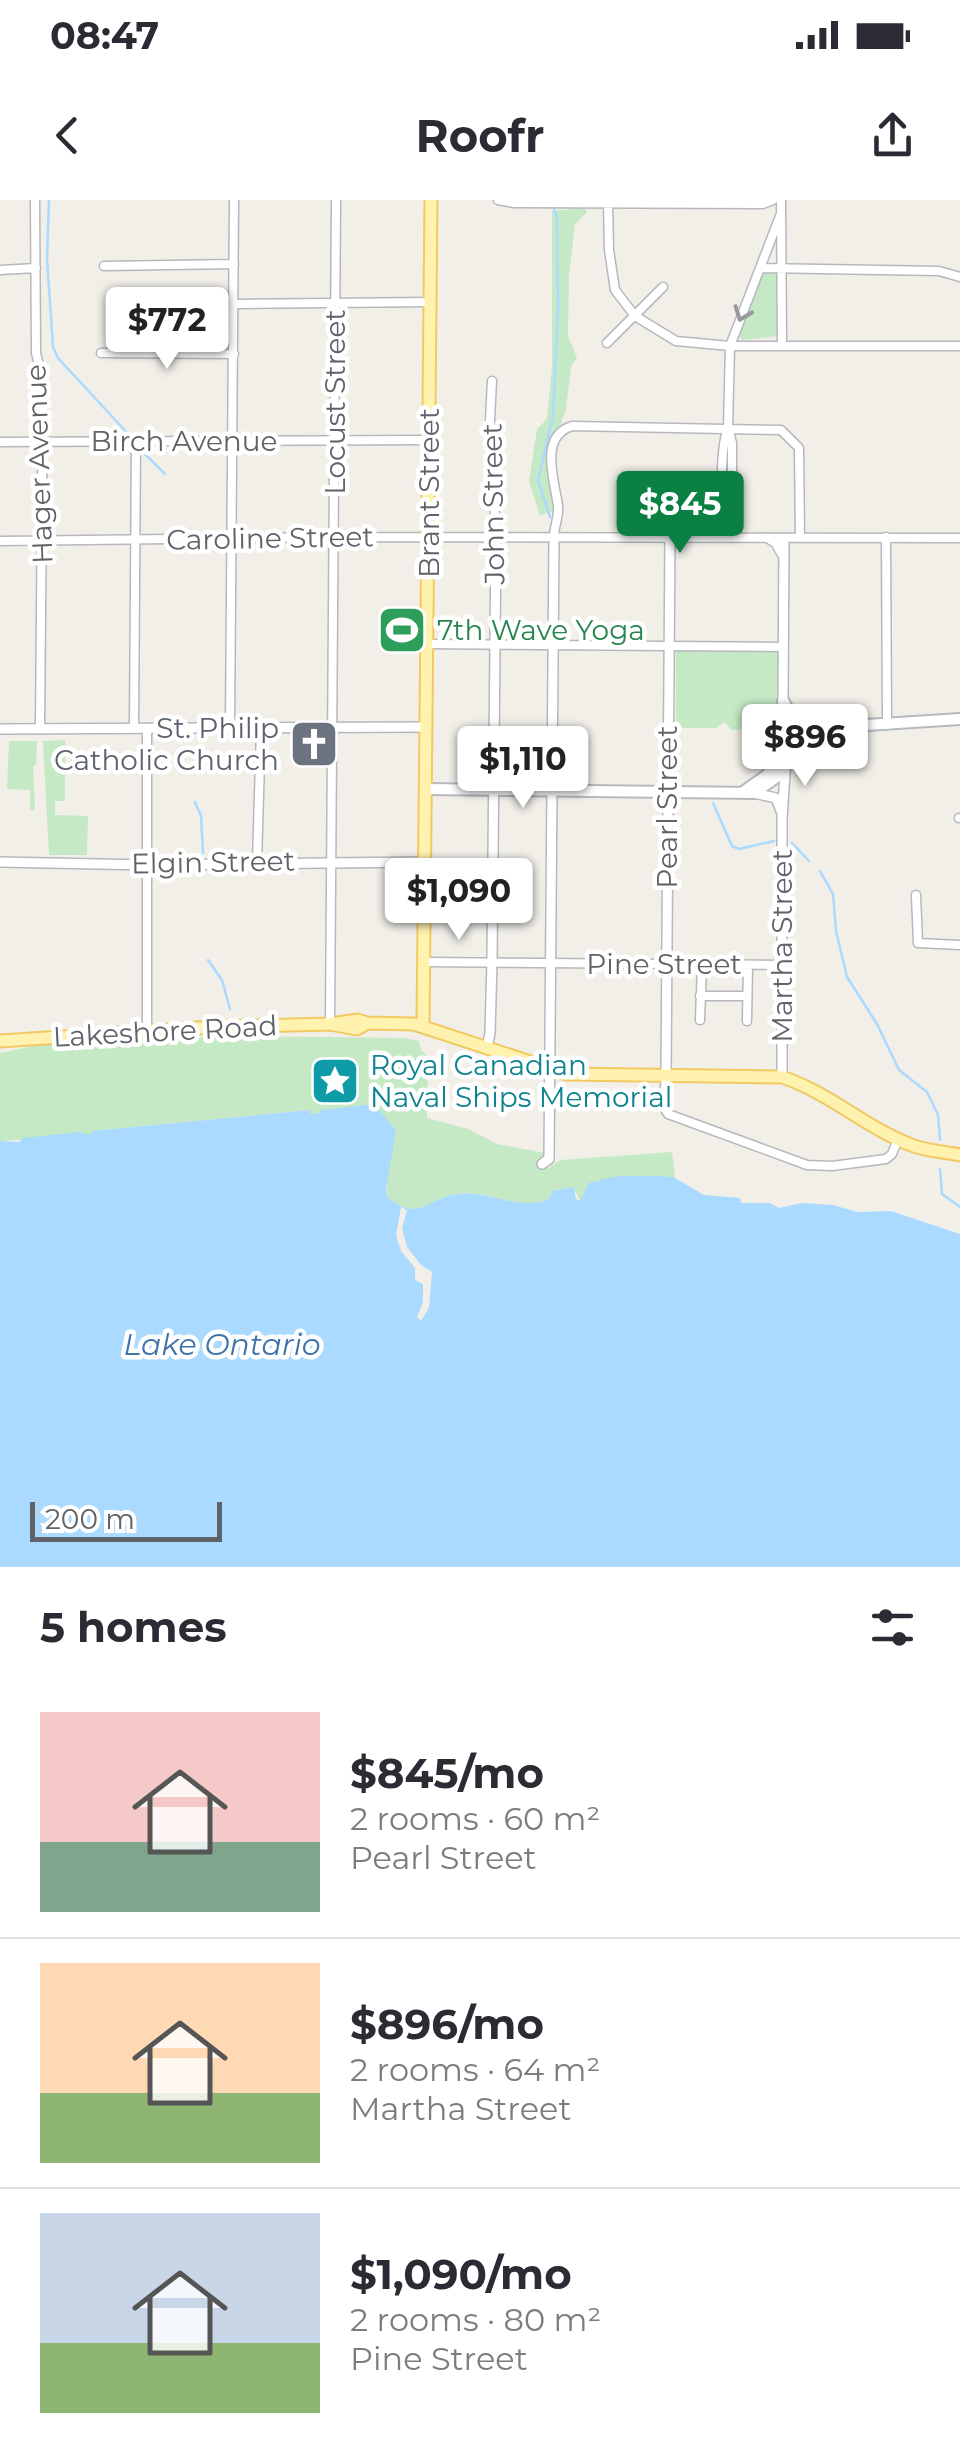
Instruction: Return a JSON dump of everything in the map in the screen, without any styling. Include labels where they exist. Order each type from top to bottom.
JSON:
[{"type":"main road","name":"Brant Street","points":[[423,1026],[431,200]]},
{"type":"main road","points":[[783,700],[794,722],[821,728],[960,720]]},
{"type":"main road","points":[[783,700],[782,718],[795,740]]},
{"type":"main road","points":[[748,793],[768,775],[795,740],[821,728]]},
{"type":"main road","points":[[427,789],[748,793],[777,777],[795,740]]},
{"type":"main road","name":"Lakeshore Road","points":[[0,1042],[358,1020],[423,1026],[567,1074],[782,1077],[804,1084],[917,1148],[960,1155]]},
{"type":"street","name":"Hager Avenue","points":[[35,200],[36,352],[43,382],[40,729]]},
{"type":"street","points":[[230,727],[234,200]]},
{"type":"street","name":"Locust Street","points":[[330,1024],[336,200]]},
{"type":"street","points":[[498,200],[608,204],[763,204],[773,200]]},
{"type":"street","points":[[781,200],[782,345]]},
{"type":"street","points":[[608,204],[615,290],[634,316],[676,341],[730,346],[960,346]]},
{"type":"street","points":[[726,537],[732,496],[732,442],[728,427],[730,346],[780,216]]},
{"type":"street","points":[[104,266],[234,264]]},
{"type":"street","points":[[0,270],[36,268]]},
{"type":"street","points":[[760,268],[939,271],[960,278]]},
{"type":"street","points":[[607,343],[663,287]]},
{"type":"street","points":[[234,304],[430,302]]},
{"type":"street","points":[[100,353],[234,354]]},
{"type":"street","name":"John Street","points":[[487,1046],[492,962],[496,537],[490,424],[492,381]]},
{"type":"street","points":[[542,1164],[549,1158],[554,537],[558,506],[553,443],[564,428],[781,430],[799,448],[800,537]]},
{"type":"street","name":"Birch Avenue","points":[[0,442],[429,440]]},
{"type":"street","points":[[134,728],[136,441]]},
{"type":"street","name":"Caroline Street","points":[[0,541],[334,536],[960,538]]},
{"type":"street","points":[[886,537],[887,725]]},
{"type":"street","name":"Pearl Street","points":[[666,1076],[670,538]]},
{"type":"street","points":[[768,538],[776,543],[783,558]]},
{"type":"street","points":[[783,700],[784,538]]},
{"type":"street","points":[[427,644],[783,648]]},
{"type":"street","points":[[257,862],[261,728]]},
{"type":"street","points":[[0,729],[426,728]]},
{"type":"street","points":[[147,729],[147,1030]]},
{"type":"street","name":"Martha Street","points":[[782,1077],[782,818],[787,756]]},
{"type":"street","points":[[748,793],[778,800],[782,818]]},
{"type":"street","name":"Elgin Street","points":[[0,862],[425,862]]},
{"type":"street","points":[[916,895],[918,943],[960,944]]},
{"type":"street","name":"Pine Street","points":[[426,962],[782,965]]},
{"type":"street","points":[[700,1020],[702,964]]},
{"type":"street","points":[[747,1021],[748,964]]},
{"type":"street","points":[[700,996],[747,996]]},
{"type":"street","points":[[666,1076],[663,1106],[668,1114],[807,1165],[886,1159],[898,1139]]},
{"type":"green space","points":[[584,208],[587,212],[575,224],[569,276],[568,336],[577,358],[571,366],[566,409],[548,462],[554,511],[540,515],[529,482],[537,429],[547,419],[552,367],[552,211]]},
{"type":"green space","points":[[763,273],[775,273],[778,277],[777,336],[742,340],[738,334]]},
{"type":"green space","points":[[676,650],[779,651],[776,709],[780,728],[732,730],[724,722],[716,728],[676,728]]},
{"type":"green space","points":[[65,740],[65,801],[55,801],[55,815],[88,816],[87,855],[49,855],[43,741]]},
{"type":"green space","points":[[9,741],[37,741],[33,766],[35,810],[30,810],[30,790],[7,789]]},
{"type":"green space","points":[[221,1036],[419,1041],[428,1057],[427,1118],[468,1129],[497,1144],[545,1153],[547,1169],[561,1160],[672,1152],[675,1178],[618,1176],[580,1201],[574,1188],[552,1191],[550,1198],[540,1202],[458,1194],[424,1208],[409,1209],[387,1197],[387,1183],[320,1113],[311,1114],[309,1110],[92,1131],[91,1135],[0,1141],[0,1053],[53,1042]]},
{"type":"water","name":"Lake Ontario","points":[[375,1104],[396,1131],[387,1197],[408,1208],[416,1209],[458,1194],[540,1202],[550,1198],[552,1191],[574,1187],[580,1201],[589,1183],[618,1176],[662,1176],[675,1178],[704,1195],[740,1198],[741,1203],[770,1203],[779,1208],[802,1203],[833,1205],[857,1212],[891,1211],[960,1234],[960,1567],[0,1567],[0,1141],[19,1142],[23,1138],[80,1132],[91,1135],[92,1131],[309,1110],[311,1114]]},
{"type":"pier","points":[[401,1207],[407,1210],[402,1228],[407,1247],[432,1272],[429,1307],[421,1321],[417,1317],[423,1302],[423,1284],[415,1280],[415,1268],[401,1251],[396,1235]]},
{"type":"waterway","points":[[49,200],[47,259],[53,347],[58,358],[130,436]]},
{"type":"waterway","points":[[550,517],[538,480],[553,416],[558,311],[557,218],[553,206]]},
{"type":"waterway","points":[[141,450],[165,474]]},
{"type":"waterway","points":[[195,802],[201,816],[203,853]]},
{"type":"waterway","points":[[713,803],[732,846],[739,849],[774,841]]},
{"type":"waterway","points":[[792,843],[809,861]]},
{"type":"waterway","points":[[820,871],[833,894],[836,931],[847,977],[877,1024],[899,1070],[927,1092],[938,1115],[940,1140]]},
{"type":"waterway","points":[[208,960],[222,980],[230,1009]]},
{"type":"waterway","points":[[940,1169],[942,1194],[960,1207]]},
{"type":"place","name":"7th Wave Yoga","points":[[402,630]]},
{"type":"place","name":"St. Philip Catholic Church","points":[[314,744]]},
{"type":"place","name":"Royal Canadian Naval Ships Memorial","points":[[335,1081]]}]
